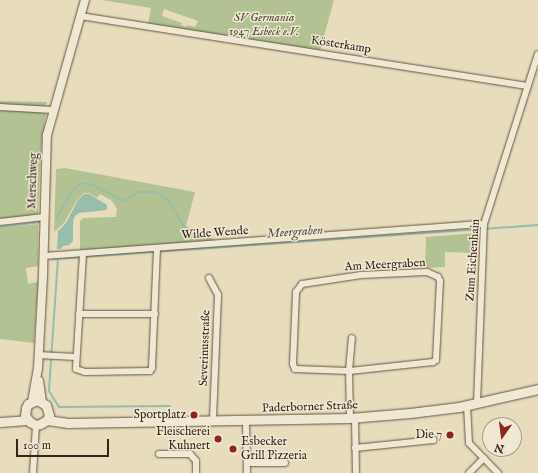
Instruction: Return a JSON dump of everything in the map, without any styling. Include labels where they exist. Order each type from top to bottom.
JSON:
[{"type":"main road","name":"Paderborner Straße","points":[[47,420],[68,423],[352,418],[410,413],[472,404],[538,390]]},
{"type":"main road","points":[[42,402],[32,402],[26,408],[26,416],[36,425],[40,424],[47,420],[49,409]]},
{"type":"main road","name":"Paderborner Straße","points":[[42,402],[57,415],[80,422]]},
{"type":"main road","points":[[0,421],[26,416]]},
{"type":"street","name":"Merschweg","points":[[42,402],[38,355],[44,256],[47,135],[85,0]]},
{"type":"street","name":"Kösterkamp","points":[[80,16],[528,86]]},
{"type":"street","name":"Zum Eichenhain","points":[[498,473],[469,443],[484,224],[538,54]]},
{"type":"street","points":[[0,107],[53,110]]},
{"type":"street","points":[[0,222],[44,217]]},
{"type":"street","name":"Wilde Wende","points":[[44,256],[484,224]]},
{"type":"street","points":[[83,254],[76,369],[79,371],[150,371],[152,368],[157,248]]},
{"type":"street","name":"Am Meergraben","points":[[427,272],[438,277],[440,281],[436,360],[432,362],[349,372],[295,369],[293,359],[296,292],[298,288],[302,284],[361,275],[427,272]]},
{"type":"street","name":"Severinusstraße","points":[[209,278],[218,295],[213,421]]},
{"type":"street","points":[[79,314],[155,314]]},
{"type":"street","points":[[352,338],[349,372],[356,473]]},
{"type":"street","points":[[38,355],[76,357]]},
{"type":"street","name":"Merschweg","points":[[32,402],[38,368]]},
{"type":"street","points":[[246,421],[247,473]]},
{"type":"street","points":[[33,473],[36,425]]},
{"type":"street","points":[[355,448],[434,440]]},
{"type":"street","points":[[159,454],[190,454],[196,461],[196,473]]},
{"type":"street","points":[[469,473],[484,458]]},
{"type":"street","points":[[247,463],[285,463]]},
{"type":"green space","name":"SV Germania 1947 Esbeck e.V.","points":[[102,0],[334,0],[320,51],[148,24],[151,8]],"holes":[[[164,9],[198,21],[195,27],[187,25],[186,27],[181,25],[182,23],[162,16]]]},
{"type":"green space","points":[[0,101],[47,102],[45,107],[0,106]]},
{"type":"green space","points":[[0,110],[42,112],[46,114],[41,147],[38,216],[0,221]]},
{"type":"green space","points":[[65,168],[195,192],[186,226],[217,241],[80,250],[80,221],[83,218],[116,217],[117,209],[112,201],[100,194],[97,198],[89,193],[84,193],[77,200],[64,223],[54,232],[56,169]]},
{"type":"green space","points":[[38,224],[38,266],[26,268],[28,284],[38,282],[34,343],[0,339],[0,228]]},
{"type":"green space","points":[[477,233],[477,253],[445,252],[445,267],[425,268],[426,237]]},
{"type":"shaded area","points":[[84,194],[89,194],[107,205],[107,210],[79,213],[75,216],[73,221],[73,241],[69,245],[63,246],[61,249],[57,249],[58,231],[66,223],[78,200]]},
{"type":"waterway","points":[[56,219],[72,191],[79,184],[86,183],[93,185],[123,201],[138,192],[156,192],[168,200],[186,230],[209,239],[211,242]]},
{"type":"waterway","points":[[0,227],[41,222]]},
{"type":"waterway","name":"Meergraben","points":[[53,259],[538,225]]},
{"type":"waterway","points":[[58,258],[49,391],[59,407],[170,406]]},
{"type":"place","name":"Sportplatz","points":[[194,415]]},
{"type":"place","name":"Die 7","points":[[450,435]]},
{"type":"place","name":"Fleischerei Kuhnert","points":[[218,439]]},
{"type":"place","name":"Esbecker Grill Pizzeria","points":[[233,449]]}]
